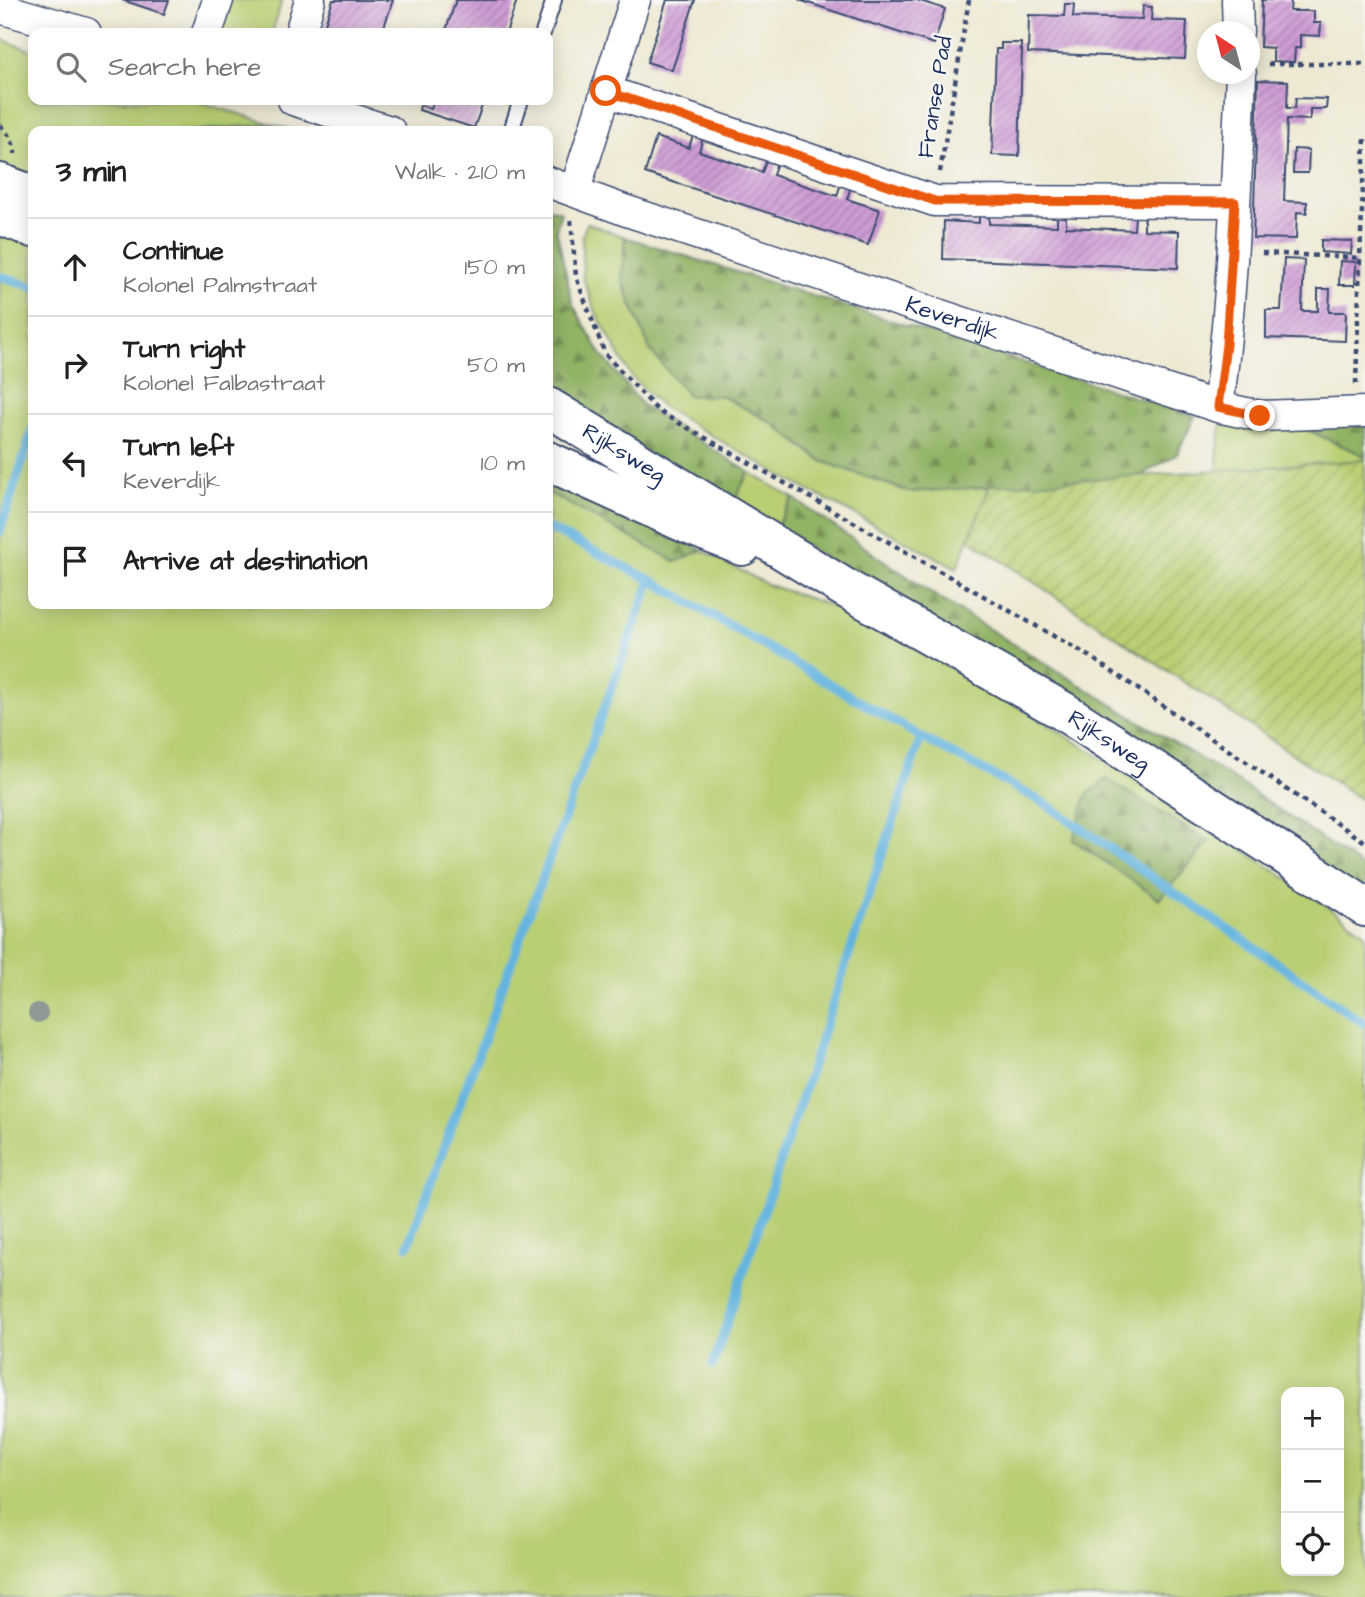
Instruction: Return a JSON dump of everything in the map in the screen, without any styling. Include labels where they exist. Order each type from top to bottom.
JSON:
[{"type":"main road","points":[[0,183],[28,193]]},
{"type":"main road","points":[[0,215],[28,227]]},
{"type":"main road","name":"Rijksweg","points":[[553,410],[845,588],[1063,711],[1365,907]]},
{"type":"main road","name":"Rijksweg","points":[[553,463],[687,524],[845,588]]},
{"type":"street","points":[[209,28],[218,0]]},
{"type":"street","points":[[302,28],[310,0]]},
{"type":"street","points":[[561,186],[606,91],[635,0]]},
{"type":"street","points":[[1237,0],[1238,21]]},
{"type":"street","points":[[0,8],[69,28]]},
{"type":"street","points":[[1218,407],[1226,345],[1235,202],[1250,84]]},
{"type":"street","points":[[606,91],[935,201],[1235,202]]},
{"type":"street","points":[[309,105],[374,126]]},
{"type":"street","name":"Keverdijk","points":[[561,186],[624,210],[1218,407],[1260,416],[1360,413]]},
{"type":"lane","points":[[545,28],[554,0]]},
{"type":"lane","points":[[513,126],[519,105]]},
{"type":"path","name":"Franse Pad","points":[[935,201],[969,0]]},
{"type":"path","points":[[1260,69],[1365,64]]},
{"type":"path","points":[[1360,413],[1360,258],[1365,138]]},
{"type":"path","points":[[561,186],[571,220],[576,276],[605,354],[658,411],[1089,656],[1365,842]]},
{"type":"path","points":[[1233,251],[1360,258]]},
{"type":"green space","points":[[227,0],[282,0],[274,28],[218,28]]},
{"type":"green space","points":[[0,39],[28,49],[28,105],[209,105],[272,124],[28,126],[28,184],[0,175]]},
{"type":"green space","points":[[553,210],[561,212],[556,229],[573,305],[601,354],[642,405],[749,472],[733,502],[572,409],[553,376]]},
{"type":"green space","points":[[587,223],[625,237],[622,281],[689,396],[722,396],[769,421],[822,461],[909,492],[990,486],[957,568],[785,478],[661,406],[631,376],[597,315],[583,278],[582,237]]},
{"type":"green space","points":[[0,228],[28,239],[28,609],[553,609],[553,493],[702,550],[768,585],[853,613],[1009,701],[1092,752],[1297,885],[1365,933],[1365,1597],[0,1597]]},
{"type":"green space","points":[[625,237],[1195,416],[1177,454],[1138,477],[910,492],[822,461],[769,421],[723,396],[689,396],[650,350],[622,281]]},
{"type":"green space","points":[[1221,424],[1303,428],[1365,456],[1365,460],[1218,471]]},
{"type":"green space","points":[[1365,424],[1365,456],[1303,428]]},
{"type":"green space","points":[[1365,460],[1365,802],[969,539],[990,486]]},
{"type":"green space","points":[[749,472],[793,498],[776,527],[733,502]]},
{"type":"green space","points":[[555,478],[702,550],[676,562],[553,495]]},
{"type":"green space","points":[[793,498],[937,597],[1240,783],[1365,869],[1365,898],[776,527]]},
{"type":"green space","points":[[1106,779],[1209,842],[1159,899],[1073,840],[1086,796]]},
{"type":"building","points":[[122,0],[169,0],[164,14]]},
{"type":"building","points":[[333,0],[393,0],[384,28],[324,28]]},
{"type":"building","points":[[456,0],[517,0],[508,28],[447,28]]},
{"type":"building","points":[[667,0],[695,0],[672,70],[647,62]]},
{"type":"building","points":[[799,0],[917,0],[945,9],[934,44]]},
{"type":"building","points":[[1262,0],[1291,0],[1290,11],[1314,11],[1314,23],[1321,23],[1320,36],[1300,35],[1300,48],[1295,48],[1294,62],[1273,61],[1273,48],[1260,47]]},
{"type":"building","points":[[1065,4],[1074,4],[1073,17],[1142,19],[1143,6],[1152,7],[1151,20],[1187,21],[1185,59],[1028,53],[1029,15],[1064,16]]},
{"type":"building","points":[[1001,43],[1021,43],[1019,156],[992,155],[996,49],[1001,49]]},
{"type":"building","points":[[1260,80],[1288,81],[1287,108],[1295,108],[1296,98],[1327,99],[1326,109],[1310,109],[1310,120],[1287,119],[1284,201],[1307,202],[1307,213],[1297,212],[1296,239],[1253,238],[1258,84]]},
{"type":"building","points":[[420,105],[431,109],[432,105],[482,105],[475,126],[419,110]]},
{"type":"building","points":[[693,135],[703,138],[699,151],[762,172],[767,159],[777,162],[773,175],[837,196],[841,183],[851,186],[847,199],[880,210],[868,245],[645,173],[656,137],[689,148]]},
{"type":"building","points":[[1294,149],[1309,150],[1308,173],[1293,173]]},
{"type":"building","points":[[979,210],[989,210],[989,224],[1057,226],[1057,213],[1066,213],[1066,227],[1134,230],[1135,216],[1144,217],[1144,230],[1179,231],[1178,268],[943,259],[944,221],[979,223]]},
{"type":"building","points":[[1321,240],[1352,241],[1351,254],[1321,252]]},
{"type":"building","points":[[1284,259],[1304,260],[1302,311],[1318,311],[1318,289],[1330,289],[1329,312],[1346,312],[1345,341],[1266,338],[1266,310],[1281,310]]},
{"type":"building","points":[[1340,261],[1356,262],[1355,285],[1339,285]]},
{"type":"waterway","points":[[0,276],[28,285]]},
{"type":"waterway","points":[[0,532],[28,444]]},
{"type":"waterway","points":[[553,531],[651,580],[921,737]]},
{"type":"waterway","points":[[408,1246],[651,580]]},
{"type":"waterway","points":[[713,1365],[921,737],[1046,804],[1365,1024]]},
{"type":"route","points":[[606,91],[935,201],[1235,202],[1226,345],[1218,407],[1260,416]]}]
